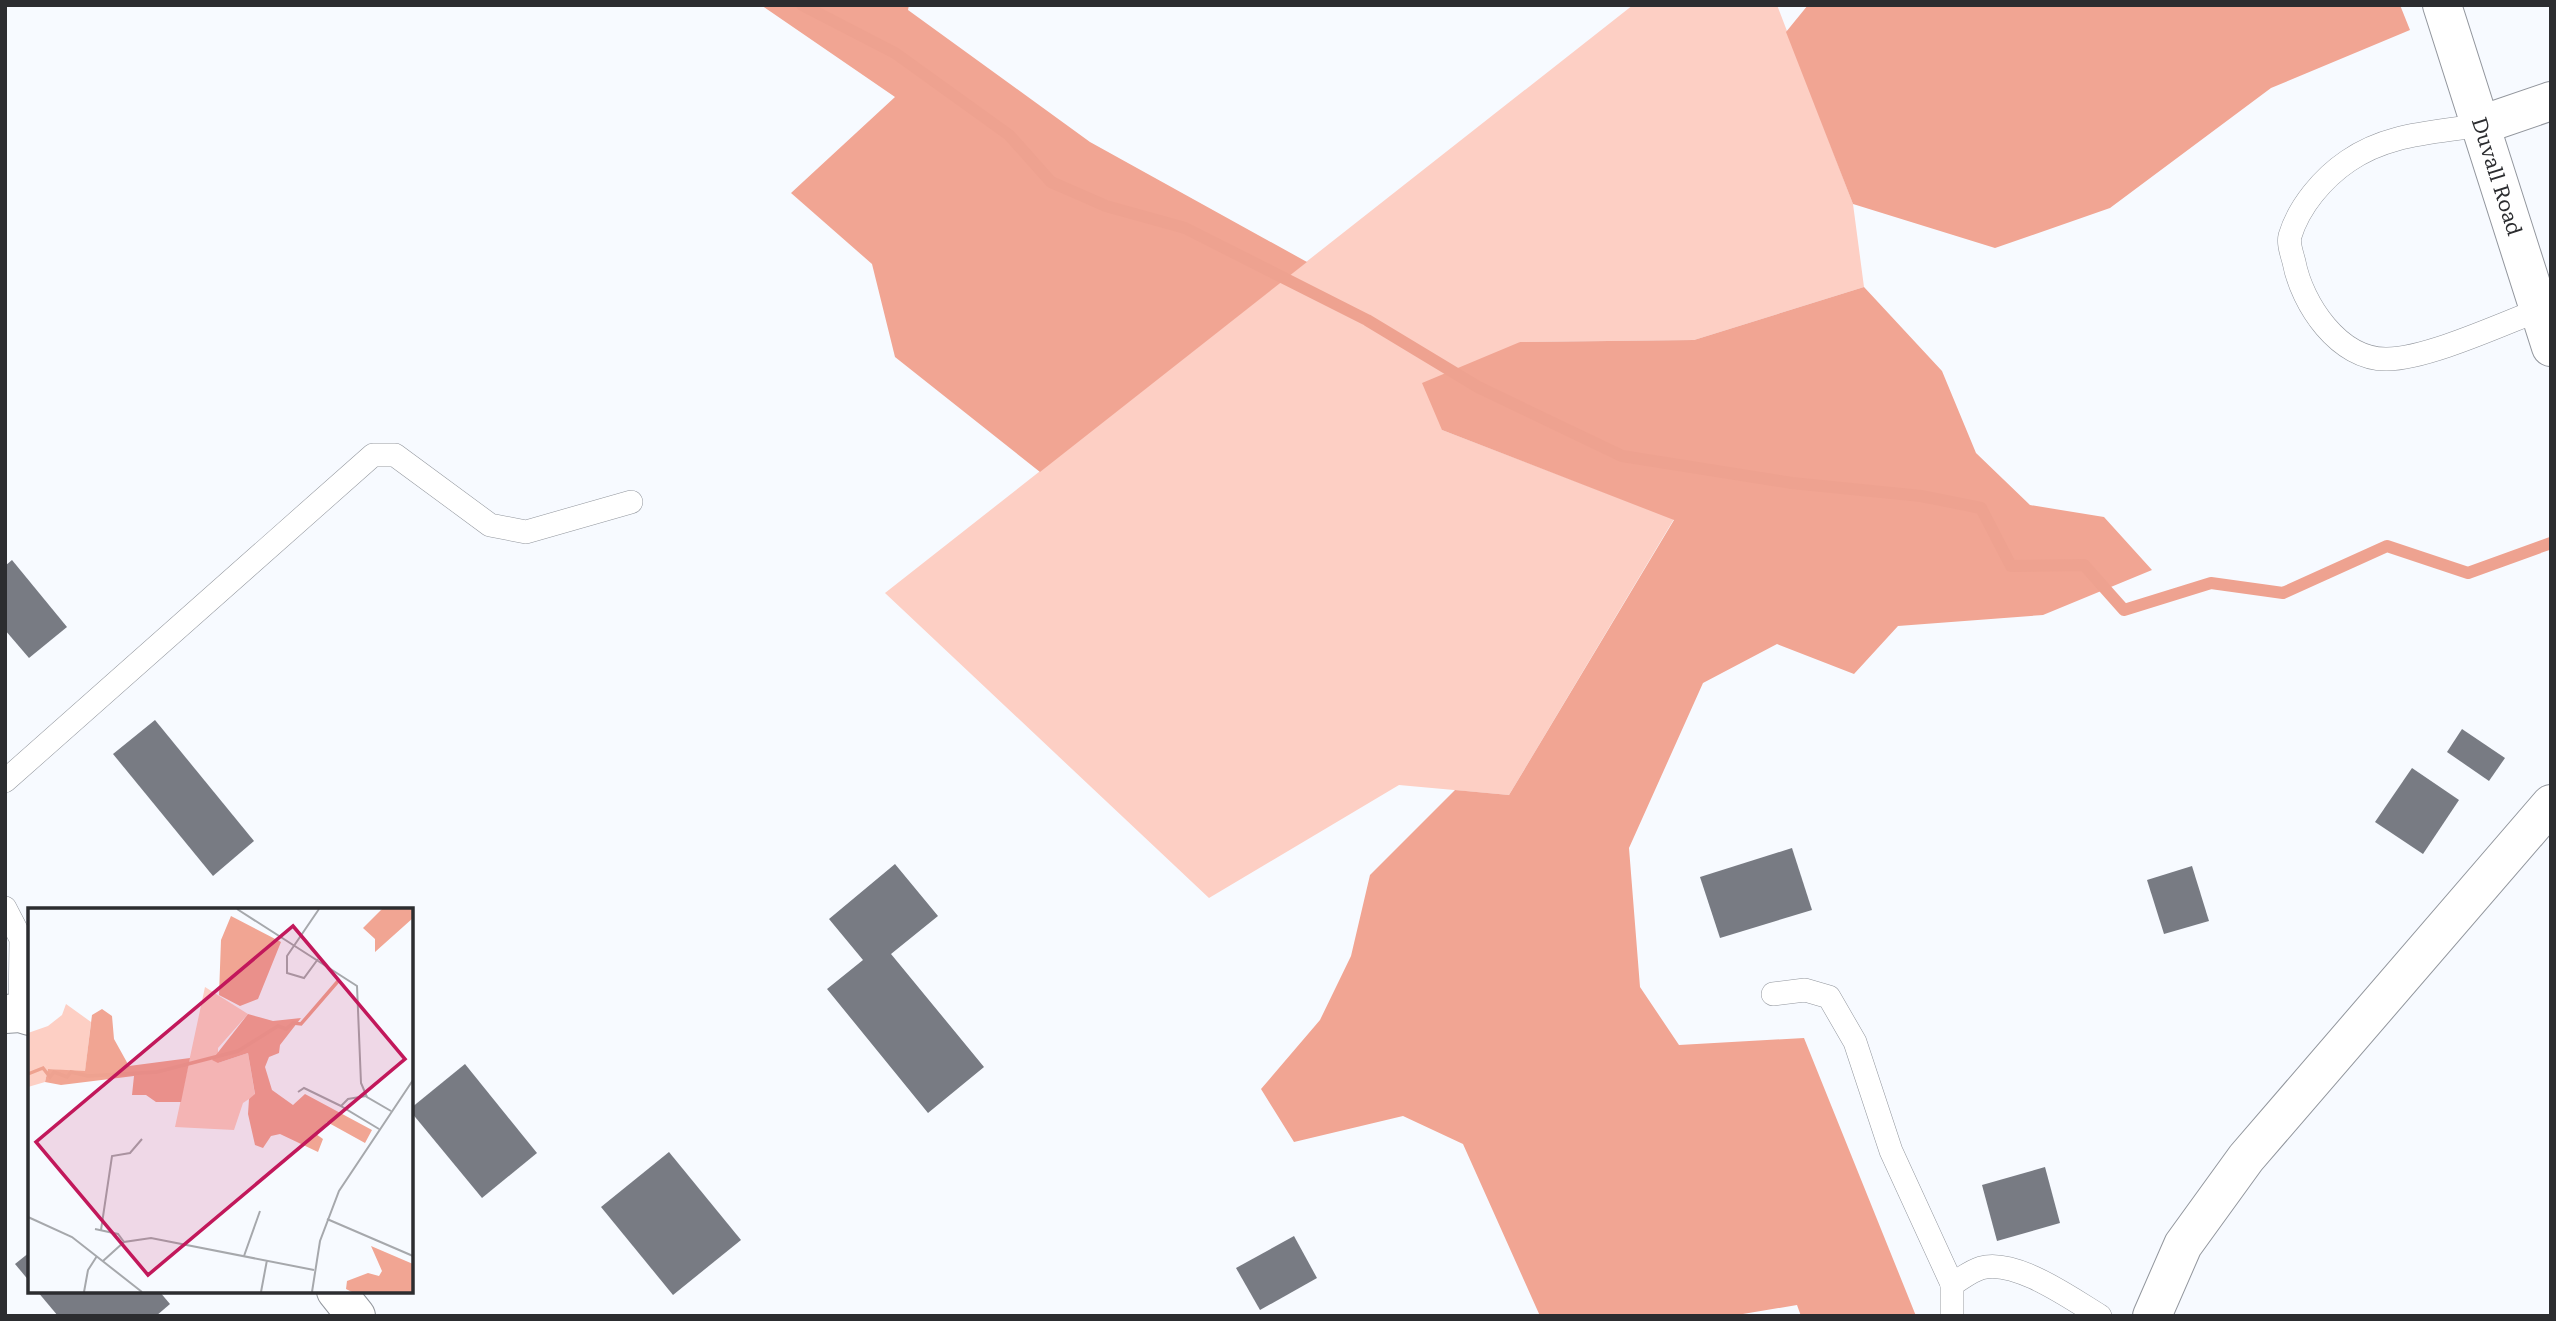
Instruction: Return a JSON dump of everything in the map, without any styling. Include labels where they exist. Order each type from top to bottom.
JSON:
[{"type":"street","name":"Duvall Road","points":[[2442,5],[2551,347]]},
{"type":"street","points":[[2481,125],[2551,101]]},
{"type":"street","points":[[2152,1316],[2183,1245],[2246,1158],[2551,804]]},
{"type":"street","points":[[338,1293],[356,1316]]},
{"type":"lane","points":[[2481,125],[2394,138],[2374,146],[2334,172],[2311,197],[2289,239],[2297,277],[2312,310],[2323,326],[2365,356],[2387,359],[2446,345],[2539,310]]},
{"type":"lane","points":[[5,781],[373,455],[395,455],[490,525],[526,532],[631,502]]},
{"type":"lane","points":[[5,908],[21,939],[18,1015]]},
{"type":"lane","points":[[1773,994],[1805,990],[1829,997],[1855,1042],[1891,1151],[1952,1284],[1952,1316]]},
{"type":"lane","points":[[1952,1284],[1981,1268],[1996,1267],[2032,1275],[2100,1316]]},
{"type":"shaded area","points":[[761,5],[909,5],[908,10],[1090,142],[1307,262],[1040,472],[895,357],[872,264],[791,193],[895,97]]},
{"type":"shaded area","points":[[1633,5],[1777,5],[1853,204],[1864,287],[1694,340],[1520,342],[1442,430],[1674,519],[1509,795],[1399,785],[1209,898],[885,593]]},
{"type":"shaded area","points":[[1808,5],[2400,5],[2410,30],[2271,88],[2110,208],[1995,248],[1853,204],[1786,32]]},
{"type":"shaded area","points":[[1864,287],[1942,371],[1976,453],[2030,505],[2104,517],[2152,570],[2043,615],[1898,626],[1854,674],[1777,644],[1703,683],[1629,848],[1640,987],[1679,1045],[1804,1038],[1916,1316],[1801,1316],[1797,1305],[1731,1316],[1540,1316],[1463,1144],[1403,1116],[1294,1142],[1261,1089],[1320,1020],[1351,956],[1370,875],[1455,790],[1509,795],[1674,520],[1442,430],[1422,383],[1520,342],[1694,340]]},
{"type":"building","points":[[12,560],[67,627],[29,658],[5,630],[5,566]]},
{"type":"building","points":[[155,720],[254,841],[213,876],[113,754]]},
{"type":"building","points":[[2462,729],[2505,758],[2489,781],[2447,752]]},
{"type":"building","points":[[2412,768],[2459,800],[2423,854],[2375,822]]},
{"type":"building","points":[[1792,848],[1812,910],[1720,938],[1700,877]]},
{"type":"building","points":[[895,864],[938,916],[891,954],[984,1067],[928,1113],[827,989],[863,960],[829,919]]},
{"type":"building","points":[[2192,866],[2209,921],[2164,934],[2147,880]]},
{"type":"building","points":[[465,1064],[537,1153],[482,1198],[413,1114],[413,1106]]},
{"type":"building","points":[[669,1152],[741,1240],[673,1295],[601,1207]]},
{"type":"building","points":[[2045,1167],[2060,1223],[1997,1241],[1982,1185]]},
{"type":"building","points":[[1294,1236],[1317,1278],[1260,1310],[1236,1268]]},
{"type":"building","points":[[28,1254],[28,1280],[15,1264]]},
{"type":"building","points":[[39,1293],[161,1293],[170,1304],[156,1316],[58,1316]]},
{"type":"waterway","points":[[802,5],[895,53],[1009,135],[1051,182],[1106,206],[1185,228],[1367,320],[1478,387],[1622,456],[1792,483],[1921,496],[1981,508],[2011,566],[2084,565],[2124,610],[2211,583],[2283,593],[2387,546],[2468,573],[2551,543]]}]
